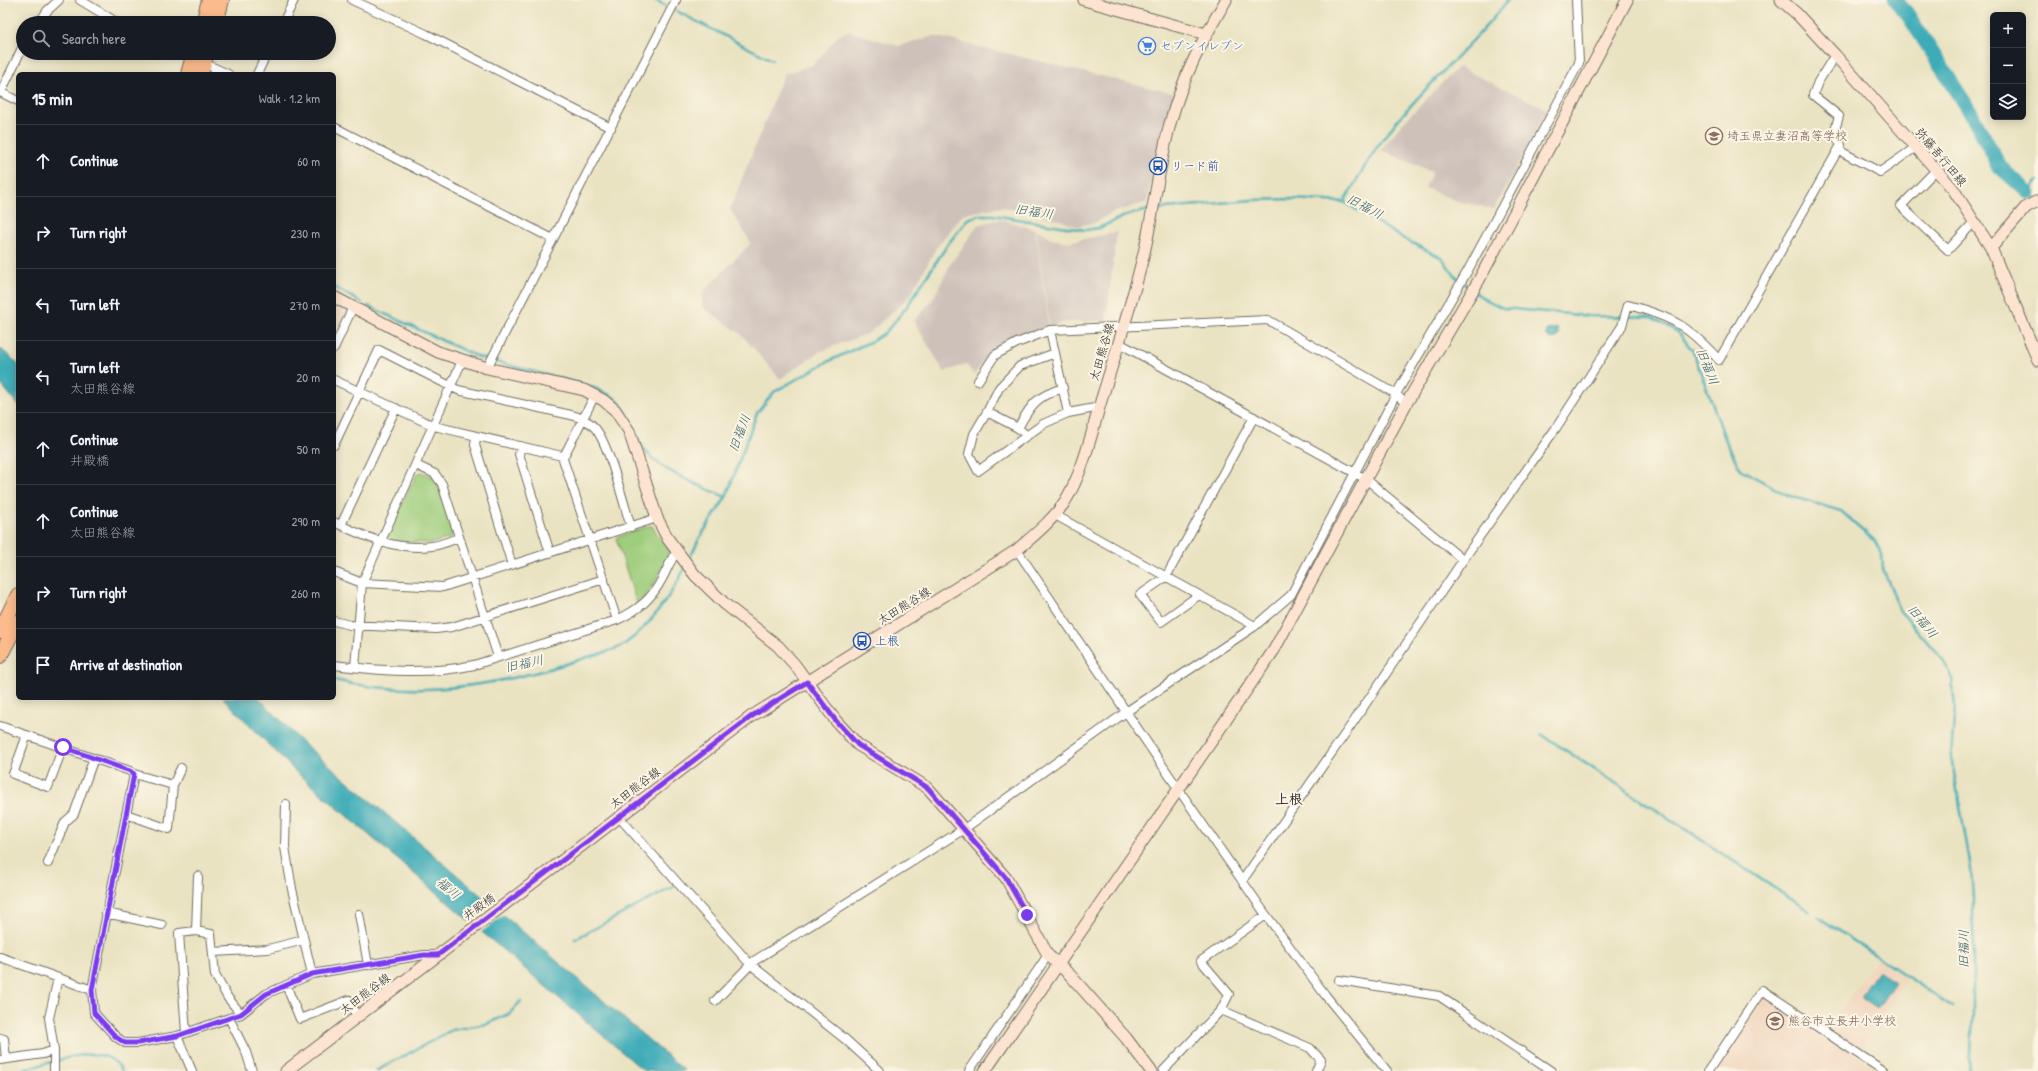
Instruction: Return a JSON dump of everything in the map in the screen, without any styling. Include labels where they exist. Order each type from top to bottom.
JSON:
[{"type":"highway","points":[[205,16],[209,0]]},
{"type":"highway","points":[[218,16],[222,0]]},
{"type":"highway","points":[[189,72],[195,60]]},
{"type":"highway","points":[[0,631],[16,598]]},
{"type":"highway","points":[[0,656],[16,626]]},
{"type":"street","points":[[44,16],[58,0]]},
{"type":"street","points":[[80,0],[106,16]]},
{"type":"street","points":[[286,16],[294,0]]},
{"type":"street","points":[[352,0],[426,34],[611,128]]},
{"type":"street","points":[[487,368],[676,0]]},
{"type":"street","points":[[1084,0],[1106,3],[1206,34],[1226,0]]},
{"type":"street","points":[[715,1001],[750,964],[964,829],[1126,712],[1255,626],[1291,595],[1396,394],[1467,272],[1579,63],[1576,0]]},
{"type":"street","points":[[985,1071],[1274,650],[1406,404],[1479,280],[1627,0]]},
{"type":"street","name":"弥藤吾行田線","points":[[1781,0],[1797,14],[1835,55],[1953,189],[1991,248],[2035,344],[2038,360]]},
{"type":"street","name":"太田熊谷線","points":[[514,898],[752,716],[1017,550],[1040,531],[1055,515],[1073,486],[1084,458],[1124,326],[1144,253],[1166,140],[1181,89],[1192,61],[1206,34]]},
{"type":"street","points":[[1242,881],[1358,715],[1463,560],[1556,428],[1622,326],[1628,305],[1675,320],[1699,337],[1719,360],[1840,145],[1834,133],[1839,116],[1813,95],[1818,82],[1835,55]]},
{"type":"street","points":[[16,60],[0,92],[16,100]]},
{"type":"street","points":[[198,60],[224,72]]},
{"type":"street","points":[[258,72],[264,60]]},
{"type":"street","points":[[336,128],[553,239]]},
{"type":"street","points":[[1838,150],[1880,172],[1916,147]]},
{"type":"street","points":[[1936,170],[1900,206],[1948,250],[1974,222]]},
{"type":"street","points":[[1991,248],[2026,208],[2038,201]]},
{"type":"street","points":[[336,298],[438,352],[487,368],[552,382],[595,395],[615,410],[629,431],[657,518],[679,554],[695,575],[725,604],[778,646],[795,665],[836,721],[858,745],[928,788],[1006,878],[1048,955],[1058,963],[1126,1038],[1151,1071]]},
{"type":"street","points":[[336,344],[353,308]]},
{"type":"street","points":[[978,381],[994,355],[1017,343],[1050,330],[1268,320],[1396,394],[1406,404]]},
{"type":"street","points":[[1050,330],[1068,413]]},
{"type":"street","points":[[1119,343],[1366,479],[1463,560]]},
{"type":"street","points":[[336,440],[358,391],[379,350],[451,388],[583,419],[595,428],[604,444],[631,527]]},
{"type":"street","points":[[1055,353],[1020,366],[1000,388],[974,434],[969,454],[978,471],[1043,424],[1068,413],[1100,407]]},
{"type":"street","points":[[355,667],[357,625],[362,583],[462,361]]},
{"type":"street","points":[[336,381],[434,426],[476,437],[558,454],[563,458],[617,620]]},
{"type":"street","points":[[1018,428],[1030,406],[1048,393],[1063,388]]},
{"type":"street","points":[[563,458],[595,395]]},
{"type":"street","points":[[396,408],[337,524],[380,542],[434,546],[458,538]]},
{"type":"street","points":[[987,412],[1018,428],[1027,436]]},
{"type":"street","points":[[1199,595],[1161,622],[1140,595],[1166,577],[1254,417]]},
{"type":"street","points":[[476,437],[475,445],[512,565]]},
{"type":"street","points":[[521,446],[519,454],[550,552]]},
{"type":"street","points":[[416,465],[438,477],[498,657]]},
{"type":"street","points":[[1055,515],[1255,626]]},
{"type":"street","points":[[336,573],[362,583],[435,588],[471,578],[657,518]]},
{"type":"street","points":[[1017,550],[1179,790],[1266,915],[1326,996],[1387,1071]]},
{"type":"street","points":[[336,665],[436,671],[453,670],[617,620],[635,611],[646,602],[662,580],[673,557],[679,554]]},
{"type":"street","points":[[336,621],[357,625],[436,629],[452,627],[604,579]]},
{"type":"street","points":[[0,726],[94,758],[130,771],[134,774],[172,785]]},
{"type":"street","points":[[27,735],[13,774],[48,788],[63,747]]},
{"type":"street","points":[[48,864],[65,822],[74,814],[94,758]]},
{"type":"street","points":[[126,814],[170,828],[172,785],[181,768]]},
{"type":"street","points":[[134,774],[92,990],[94,1013],[116,1037],[125,1043],[138,1043],[177,1036],[241,1014],[266,994],[312,974],[424,955],[438,955]]},
{"type":"street","points":[[286,804],[285,847],[292,888],[312,974]]},
{"type":"street","points":[[619,817],[750,964],[845,1039],[880,1071]]},
{"type":"street","points":[[196,931],[198,876]]},
{"type":"street","name":"井殿橋","points":[[460,938],[514,898]]},
{"type":"street","points":[[106,913],[162,925]]},
{"type":"street","points":[[359,914],[368,965]]},
{"type":"street","points":[[1163,1071],[1221,1010],[1229,994],[1201,961],[1266,915]]},
{"type":"street","points":[[186,1033],[179,932],[196,931],[211,934],[215,975],[241,1014]]},
{"type":"street","name":"太田熊谷線","points":[[286,1071],[460,938]]},
{"type":"street","points":[[213,952],[268,950],[304,940]]},
{"type":"street","points":[[969,1071],[1048,955]]},
{"type":"street","points":[[0,957],[92,990]]},
{"type":"street","points":[[54,1071],[54,1050],[49,1018],[58,978]]},
{"type":"street","points":[[1339,980],[1439,996],[1551,1071]]},
{"type":"street","points":[[286,985],[300,1019],[349,1000],[357,1017]]},
{"type":"street","points":[[1708,1071],[1762,990],[1884,1071]]},
{"type":"street","points":[[1221,1010],[1310,1048],[1321,1060],[1316,1071]]},
{"type":"street","points":[[229,1018],[246,1052],[252,1071]]},
{"type":"street","points":[[177,1036],[192,1071]]},
{"type":"street","points":[[0,1038],[4,1039],[3,1060],[43,1054],[54,1050]]},
{"type":"shaded area","points":[[848,31],[898,46],[934,36],[1176,94],[1156,160],[1147,202],[1112,213],[1094,223],[1077,226],[1045,215],[1002,207],[963,214],[936,248],[910,296],[869,333],[819,352],[780,379],[741,334],[702,307],[703,292],[751,243],[730,209],[784,74],[813,65],[838,36]]},
{"type":"shaded area","points":[[1458,67],[1549,110],[1494,209],[1460,202],[1425,188],[1432,172],[1381,150],[1402,124]]},
{"type":"shaded area","points":[[1000,219],[1035,229],[1049,327],[1008,343],[987,355],[974,375],[966,364],[944,372],[914,321],[933,299],[950,265],[978,225]]},
{"type":"shaded area","points":[[1036,229],[1056,240],[1069,242],[1117,232],[1106,321],[1064,322],[1050,327]]},
{"type":"shaded area","points":[[336,309],[344,313],[336,332]]},
{"type":"shaded area","name":"熊谷市立長井小学校","points":[[1876,959],[1907,979],[1860,1050],[1829,1029]]},
{"type":"shaded area","name":"熊谷市立長井小学校","points":[[1764,996],[1879,1071],[1714,1071]]},
{"type":"green space","points":[[421,472],[433,477],[438,483],[453,532],[451,538],[432,543],[389,541],[387,536],[417,474]]},
{"type":"green space","points":[[648,526],[652,526],[669,551],[660,573],[648,592],[637,604],[616,538]]},
{"type":"water","points":[[1557,328],[1559,334],[1557,338],[1550,339],[1546,335],[1547,330]]},
{"type":"water","points":[[0,348],[16,362],[16,403],[0,383]]},
{"type":"water","name":"福川","points":[[225,700],[261,700],[301,741],[685,1071],[644,1071],[295,771]]},
{"type":"water","points":[[1878,971],[1895,982],[1877,1009],[1860,997]]},
{"type":"pier","points":[[493,904],[505,914],[480,933],[468,923]]},
{"type":"waterway","points":[[655,0],[772,60]]},
{"type":"waterway","points":[[1344,202],[1371,156],[1389,131],[1418,97],[1479,34],[1508,0]]},
{"type":"waterway","points":[[1895,0],[1906,12],[1970,111],[2000,167],[2028,192]]},
{"type":"waterway","points":[[2035,198],[2028,192],[2038,181]]},
{"type":"waterway","name":"旧福川","points":[[1156,209],[1252,200],[1292,199],[1344,202],[1404,239],[1442,258],[1455,276],[1470,288]]},
{"type":"waterway","name":"旧福川","points":[[689,560],[699,539],[726,497],[757,413],[774,392],[827,362],[874,340],[886,332],[906,308],[948,244],[968,219],[980,215],[993,215],[1085,230],[1099,228],[1127,215],[1149,210]]},
{"type":"waterway","points":[[336,288],[362,303]]},
{"type":"waterway","name":"旧福川","points":[[1475,292],[1483,298],[1503,308],[1590,316],[1651,317],[1678,332],[1693,351],[1726,441],[1740,469],[1787,495],[1841,511],[1874,540],[1882,554],[1883,569],[1901,612],[1943,660],[1952,679],[1955,706],[1951,756],[1971,869],[1973,897],[1973,1016],[1970,1071]]},
{"type":"waterway","points":[[368,306],[478,357],[581,384]]},
{"type":"waterway","points":[[586,385],[606,393],[618,402],[626,414],[643,448],[654,460],[673,473],[726,497]]},
{"type":"waterway","name":"旧福川","points":[[336,680],[365,686],[397,689],[429,689],[493,682],[590,657],[625,644],[644,628],[667,600],[685,568]]},
{"type":"waterway","points":[[1541,734],[1809,911]]},
{"type":"waterway","points":[[575,939],[675,886]]},
{"type":"waterway","points":[[1818,917],[1953,1007]]},
{"type":"waterway","points":[[376,1071],[452,1030],[486,1024],[509,1014],[521,1001]]},
{"type":"waterway","points":[[56,1061],[74,1056],[93,1054],[102,1055],[117,1063],[122,1071]]},
{"type":"waterway","points":[[19,1071],[51,1062]]},
{"type":"place","name":"セブンイレブン","points":[[1147,46]]},
{"type":"place","name":"埼玉県立妻沼高等学校","points":[[1714,136]]},
{"type":"place","name":"リード前","points":[[1158,166]]},
{"type":"place","name":"上根","points":[[862,641]]},
{"type":"place","name":"熊谷市立長井小学校","points":[[1775,1021]]},
{"type":"district","name":"上根","points":[[1289,799]]},
{"type":"route","points":[[63,747],[130,771],[134,774],[92,990],[94,1013],[116,1037],[125,1043],[138,1043],[177,1036],[241,1014],[266,994],[312,974],[424,955],[438,955],[752,716],[807,682],[836,721],[858,745],[866,752],[904,772],[928,788],[1006,878],[1018,896],[1027,915]]}]
